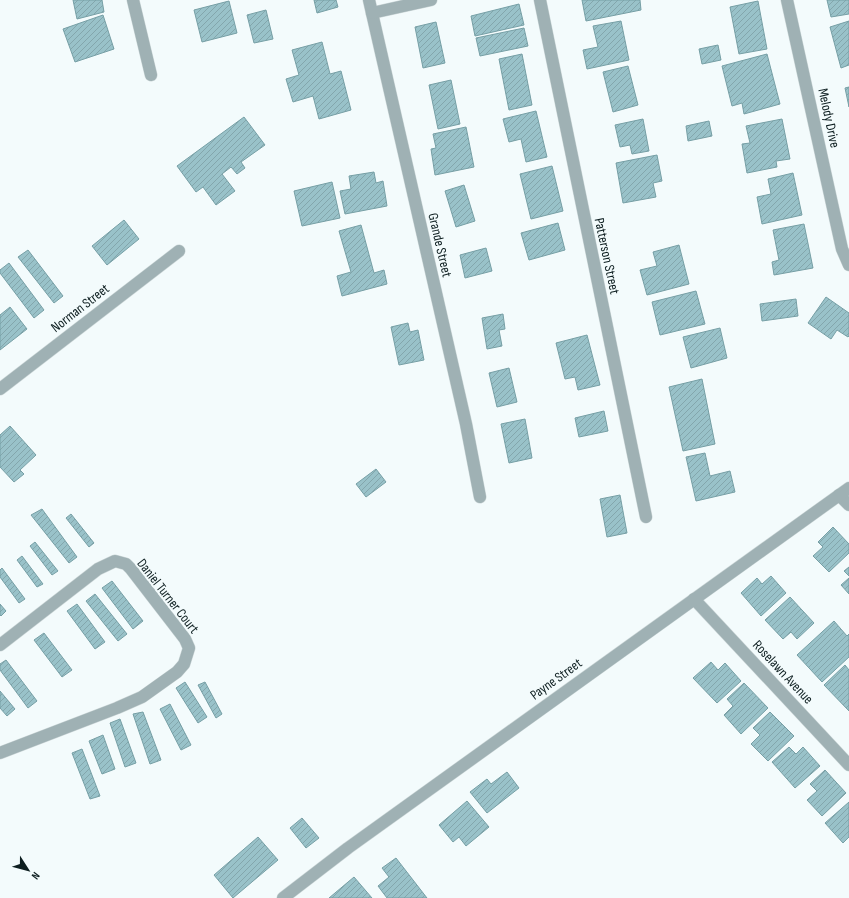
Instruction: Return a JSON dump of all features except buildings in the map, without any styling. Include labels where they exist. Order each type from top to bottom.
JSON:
[{"type":"street","points":[[133,0],[151,75]]},
{"type":"street","name":"Grande Street","points":[[369,0],[466,424],[480,497]]},
{"type":"street","points":[[372,13],[431,0]]},
{"type":"street","name":"Patterson Street","points":[[540,0],[646,518]]},
{"type":"street","name":"Melody Drive","points":[[787,0],[842,249],[849,265]]},
{"type":"street","name":"Norman Street","points":[[0,389],[179,251]]},
{"type":"street","points":[[844,492],[849,505]]},
{"type":"street","name":"Payne Street","points":[[283,898],[354,843],[844,492]]},
{"type":"street","name":"Daniel Turner Court","points":[[0,645],[98,569],[115,561],[126,564],[131,569],[185,639],[189,648],[184,664],[177,672],[142,697],[0,753]]},
{"type":"street","name":"Roselawn Avenue","points":[[694,599],[849,765]]}]
